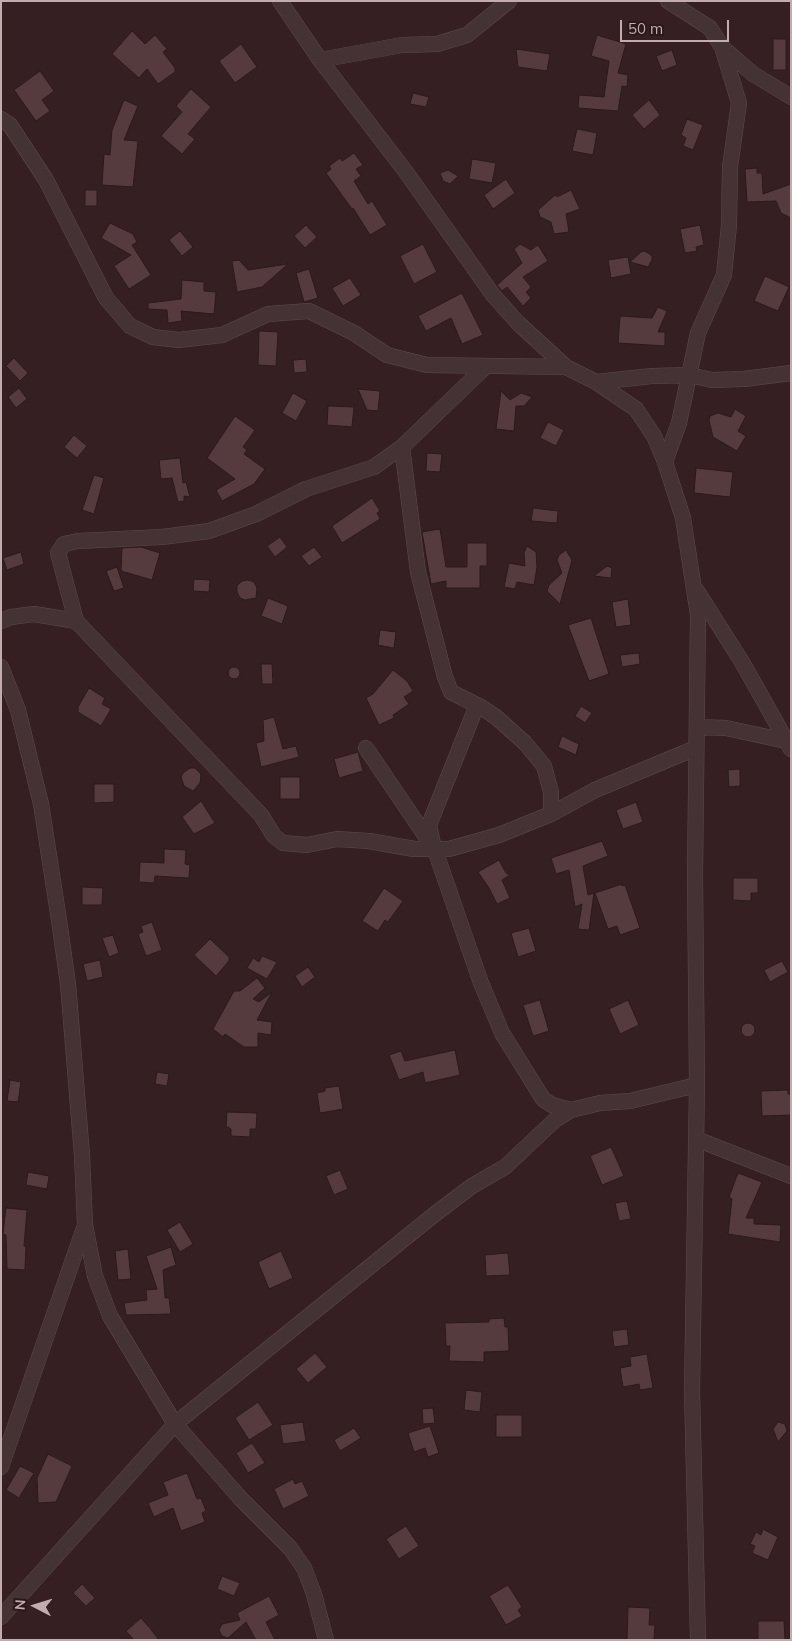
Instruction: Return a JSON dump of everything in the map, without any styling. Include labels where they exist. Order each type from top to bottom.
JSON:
[{"type":"street","points":[[280,1],[320,60],[406,172],[493,295],[518,324],[566,367],[596,382],[636,409],[654,436],[665,462],[683,518],[698,615],[698,728],[696,748],[698,1085],[692,1390],[698,1640]]},
{"type":"street","points":[[320,60],[402,45],[438,44],[467,35],[509,1]]},
{"type":"street","points":[[668,1],[710,28],[722,46],[753,74],[791,97]]},
{"type":"street","points":[[665,462],[679,423],[698,333],[724,275],[729,225],[730,167],[739,103],[722,46]]},
{"type":"street","points":[[1,118],[10,125],[46,180],[106,298],[130,326],[153,336],[179,340],[222,336],[268,314],[309,311],[354,333],[387,355],[427,365],[566,367]]},
{"type":"street","points":[[485,367],[402,447],[374,467],[306,489],[256,514],[209,531],[162,537],[78,541],[64,544],[58,553],[76,621],[261,815],[274,836],[284,843],[307,845],[337,839],[369,841],[414,849],[449,849],[499,835],[550,814],[596,790],[696,748]]},
{"type":"street","points":[[596,382],[689,375],[712,380],[744,379],[791,373]]},
{"type":"street","points":[[402,447],[418,572],[445,677],[451,692],[496,717],[525,742],[544,766],[550,792],[550,814]]},
{"type":"street","points":[[695,589],[742,662],[788,745]]},
{"type":"street","points":[[1,621],[11,617],[34,614],[76,621]]},
{"type":"street","points":[[1,667],[18,710],[41,804],[62,938],[68,984],[82,1154],[85,1225],[95,1276],[110,1316],[175,1424],[241,1499],[290,1548],[304,1568],[314,1594],[326,1640]]},
{"type":"street","points":[[477,705],[429,826],[435,850],[481,983],[502,1033],[543,1099],[552,1105],[571,1110]]},
{"type":"street","points":[[698,728],[726,728],[788,745]]},
{"type":"street","points":[[366,748],[435,850]]},
{"type":"street","points":[[1,1617],[175,1424],[435,1214],[472,1186],[505,1167],[555,1120],[571,1110],[600,1103],[630,1101],[698,1085]]},
{"type":"street","points":[[696,1139],[791,1176]]},
{"type":"street","points":[[1,1467],[85,1225]]},
{"type":"building","points":[[132,31],[145,44],[155,35],[167,49],[163,52],[175,68],[175,72],[158,84],[147,69],[139,78],[112,54]]},
{"type":"building","points":[[597,35],[626,44],[618,73],[628,75],[627,87],[622,86],[618,111],[578,108],[579,95],[604,97],[609,61],[591,56]]},
{"type":"building","points":[[773,39],[786,39],[786,70],[773,70]]},
{"type":"building","points":[[241,44],[257,67],[235,83],[219,61]]},
{"type":"building","points":[[516,49],[550,54],[547,71],[518,67]]},
{"type":"building","points":[[672,50],[677,65],[662,71],[656,56]]},
{"type":"building","points":[[40,71],[54,91],[42,100],[50,111],[36,121],[14,90]]},
{"type":"building","points":[[191,89],[211,107],[188,134],[195,139],[182,154],[161,136],[182,112],[176,106]]},
{"type":"building","points":[[413,93],[429,97],[426,107],[410,104]]},
{"type":"building","points":[[124,100],[138,106],[124,140],[138,141],[133,187],[102,185],[104,154],[110,155],[112,130]]},
{"type":"building","points":[[649,100],[660,115],[644,129],[632,115]]},
{"type":"building","points":[[687,119],[703,125],[693,150],[683,146],[686,138],[681,135]]},
{"type":"building","points":[[577,129],[597,133],[593,155],[572,151]]},
{"type":"building","points":[[354,153],[363,165],[356,169],[361,176],[354,181],[368,204],[372,201],[387,225],[370,235],[353,208],[326,173],[331,169],[329,166],[340,158],[342,161]]},
{"type":"building","points":[[472,159],[496,163],[492,183],[469,179]]},
{"type":"building","points":[[757,168],[757,173],[762,173],[763,194],[791,184],[791,218],[781,213],[776,201],[747,202],[745,169]]},
{"type":"building","points":[[448,170],[458,176],[450,184],[443,181],[440,173]]},
{"type":"building","points":[[506,179],[515,193],[493,209],[484,195]]},
{"type":"building","points":[[85,190],[97,190],[97,206],[85,206]]},
{"type":"building","points":[[571,190],[580,209],[566,214],[569,232],[554,234],[551,222],[540,217],[538,210],[555,195],[557,197]]},
{"type":"building","points":[[110,223],[133,234],[137,242],[132,245],[151,275],[129,289],[114,266],[131,255],[101,238]]},
{"type":"building","points":[[306,225],[317,237],[305,248],[294,236]]},
{"type":"building","points":[[700,225],[704,245],[696,247],[697,251],[685,253],[680,229]]},
{"type":"building","points":[[180,231],[193,247],[182,256],[169,240]]},
{"type":"building","points":[[423,244],[437,272],[414,284],[400,256]]},
{"type":"building","points":[[520,244],[531,250],[538,245],[548,261],[523,277],[531,287],[526,292],[531,298],[523,306],[507,287],[502,291],[497,285],[522,263],[514,249]]},
{"type":"building","points":[[645,251],[652,256],[648,267],[630,262],[641,252]]},
{"type":"building","points":[[628,257],[631,274],[611,278],[608,260]]},
{"type":"building","points":[[239,260],[248,270],[288,264],[262,287],[237,292],[232,261]]},
{"type":"building","points":[[309,269],[318,298],[304,302],[296,273]]},
{"type":"building","points":[[765,276],[789,287],[778,311],[754,301]]},
{"type":"building","points":[[350,278],[361,295],[343,306],[332,288]]},
{"type":"building","points":[[182,280],[204,282],[204,291],[216,292],[214,314],[181,311],[182,321],[168,323],[167,310],[148,309],[148,303],[181,299]]},
{"type":"building","points":[[462,293],[483,335],[462,344],[451,318],[426,331],[418,316]]},
{"type":"building","points":[[658,307],[667,311],[658,332],[665,332],[665,346],[618,343],[620,316],[652,318]]},
{"type":"building","points":[[259,331],[278,332],[276,366],[258,365]]},
{"type":"building","points":[[14,358],[28,373],[20,381],[6,366]]},
{"type":"building","points":[[306,359],[307,372],[294,373],[293,360]]},
{"type":"building","points":[[19,388],[27,399],[16,408],[8,397]]},
{"type":"building","points":[[358,389],[380,391],[378,411],[367,410]]},
{"type":"building","points":[[501,391],[510,400],[521,393],[532,397],[524,406],[516,406],[514,431],[496,429]]},
{"type":"building","points":[[293,393],[307,401],[296,421],[282,413]]},
{"type":"building","points":[[328,406],[354,407],[352,427],[327,425]]},
{"type":"building","points":[[735,409],[746,416],[738,431],[746,436],[737,451],[713,437],[709,420],[710,416],[718,413],[731,417]]},
{"type":"building","points":[[235,416],[255,430],[243,447],[247,450],[244,454],[265,469],[254,484],[222,501],[216,490],[235,479],[207,458]]},
{"type":"building","points":[[548,422],[564,430],[556,446],[540,438]]},
{"type":"building","points":[[74,435],[87,446],[77,458],[64,447]]},
{"type":"building","points":[[427,453],[442,454],[440,472],[426,471]]},
{"type":"building","points":[[180,458],[183,483],[186,482],[190,497],[184,496],[184,501],[178,502],[172,478],[161,479],[159,460]]},
{"type":"building","points":[[696,468],[733,472],[730,497],[694,493]]},
{"type":"building","points":[[94,475],[104,478],[94,514],[82,510]]},
{"type":"building","points":[[372,498],[380,511],[377,513],[380,519],[342,543],[332,526]]},
{"type":"building","points":[[533,508],[558,511],[557,523],[531,521]]},
{"type":"building","points":[[440,529],[446,567],[467,567],[467,543],[487,543],[487,566],[480,566],[480,588],[446,588],[446,581],[431,584],[422,532]]},
{"type":"building","points":[[280,537],[287,547],[275,557],[267,546]]},
{"type":"building","points":[[527,546],[536,552],[537,567],[534,585],[517,582],[515,589],[504,587],[509,563],[525,566],[524,553]]},
{"type":"building","points":[[141,547],[160,553],[152,580],[121,571],[122,548]]},
{"type":"building","points":[[314,547],[322,557],[309,566],[301,556]]},
{"type":"building","points":[[566,550],[572,560],[560,604],[547,591],[549,585],[562,573],[557,560],[559,555]]},
{"type":"building","points":[[21,552],[24,564],[7,570],[3,558]]},
{"type":"building","points":[[607,566],[612,568],[611,578],[594,576]]},
{"type":"building","points":[[117,567],[124,588],[114,591],[106,571]]},
{"type":"building","points":[[194,579],[210,580],[209,592],[193,591]]},
{"type":"building","points":[[242,581],[254,582],[257,588],[256,598],[245,600],[240,598],[237,586]]},
{"type":"building","points":[[268,598],[288,606],[282,624],[261,616]]},
{"type":"building","points":[[628,599],[631,625],[616,627],[612,602]]},
{"type":"building","points":[[591,618],[609,674],[589,681],[568,625]]},
{"type":"building","points":[[380,630],[396,632],[394,648],[378,645]]},
{"type":"building","points":[[639,653],[640,664],[622,667],[620,655]]},
{"type":"building","points":[[261,664],[272,664],[273,684],[262,684]]},
{"type":"building","points":[[236,667],[239,668],[239,678],[232,679],[229,678],[228,671],[229,668]]},
{"type":"building","points":[[393,670],[407,681],[413,691],[404,697],[409,704],[393,715],[394,718],[379,725],[366,698],[373,694]]},
{"type":"building","points":[[89,688],[105,698],[102,704],[111,709],[101,726],[78,712],[78,707]]},
{"type":"building","points":[[581,706],[592,713],[585,723],[575,716]]},
{"type":"building","points":[[274,717],[283,749],[296,746],[299,757],[261,767],[256,743],[264,741],[263,720]]},
{"type":"building","points":[[562,736],[579,744],[576,755],[558,747]]},
{"type":"building","points":[[358,752],[363,771],[339,778],[334,759]]},
{"type":"building","points":[[190,768],[195,768],[201,774],[200,783],[193,791],[184,786],[181,777]]},
{"type":"building","points":[[740,769],[740,786],[729,787],[728,770]]},
{"type":"building","points":[[280,777],[300,777],[300,799],[280,799]]},
{"type":"building","points":[[94,784],[114,784],[114,802],[94,803]]},
{"type":"building","points":[[201,801],[215,823],[194,834],[182,817]]},
{"type":"building","points":[[636,802],[643,822],[623,829],[616,810]]},
{"type":"building","points":[[602,841],[608,856],[583,866],[588,895],[594,893],[589,930],[578,929],[582,904],[575,907],[569,870],[556,874],[551,858]]},
{"type":"building","points":[[164,849],[186,850],[185,864],[190,865],[189,878],[155,876],[154,883],[139,882],[140,862],[164,863]]},
{"type":"building","points":[[499,860],[506,873],[510,875],[502,880],[510,898],[497,904],[478,872]]},
{"type":"building","points":[[733,878],[758,878],[758,893],[751,893],[751,901],[733,900]]},
{"type":"building","points":[[622,884],[622,886],[625,885],[640,928],[620,935],[617,926],[608,929],[595,893]]},
{"type":"building","points":[[82,887],[103,888],[102,905],[82,905]]},
{"type":"building","points":[[384,888],[403,901],[388,922],[385,920],[378,931],[362,921]]},
{"type":"building","points":[[152,922],[162,950],[146,956],[138,934],[143,932],[141,926]]},
{"type":"building","points":[[529,928],[536,951],[518,957],[511,933]]},
{"type":"building","points":[[113,935],[119,953],[109,957],[102,938]]},
{"type":"building","points":[[210,939],[229,957],[229,961],[216,976],[194,955]]},
{"type":"building","points":[[262,956],[277,962],[267,979],[247,968],[253,958],[259,962]]},
{"type":"building","points":[[100,960],[103,977],[87,981],[83,964]]},
{"type":"building","points":[[782,961],[788,972],[770,982],[764,970]]},
{"type":"building","points":[[308,967],[315,977],[302,987],[295,976]]},
{"type":"building","points":[[257,978],[265,988],[253,999],[259,1002],[272,992],[257,1020],[272,1022],[271,1035],[258,1033],[258,1047],[244,1047],[225,1034],[223,1037],[213,1029],[234,991],[240,991]]},
{"type":"building","points":[[540,1000],[549,1031],[533,1036],[523,1005]]},
{"type":"building","points":[[628,1000],[639,1025],[620,1034],[609,1009]]},
{"type":"building","points":[[745,1023],[751,1023],[755,1030],[751,1037],[745,1037],[741,1033],[741,1027]]},
{"type":"building","points":[[455,1050],[460,1075],[425,1083],[423,1072],[399,1080],[389,1055],[401,1051],[405,1061]]},
{"type":"building","points":[[157,1072],[169,1074],[167,1086],[155,1084]]},
{"type":"building","points":[[10,1080],[21,1082],[18,1102],[7,1101]]},
{"type":"building","points":[[339,1086],[343,1109],[320,1113],[317,1093],[325,1091],[325,1088]]},
{"type":"building","points":[[788,1090],[788,1094],[791,1094],[791,1115],[762,1116],[761,1091]]},
{"type":"building","points":[[227,1112],[257,1113],[256,1129],[250,1129],[250,1137],[231,1136],[231,1129],[226,1126]]},
{"type":"building","points":[[611,1147],[624,1176],[602,1185],[590,1156]]},
{"type":"building","points":[[340,1170],[348,1189],[334,1195],[326,1176]]},
{"type":"building","points":[[28,1172],[49,1176],[47,1189],[26,1185]]},
{"type":"building","points":[[738,1173],[762,1182],[746,1218],[754,1218],[754,1224],[781,1225],[780,1242],[728,1234],[732,1199],[729,1197]]},
{"type":"building","points":[[627,1201],[631,1219],[619,1221],[615,1203]]},
{"type":"building","points":[[6,1208],[27,1210],[24,1246],[26,1246],[25,1270],[7,1269],[6,1235],[3,1234]]},
{"type":"building","points":[[180,1222],[193,1244],[180,1252],[167,1230]]},
{"type":"building","points":[[171,1247],[176,1265],[163,1270],[165,1298],[169,1298],[171,1314],[126,1315],[124,1303],[147,1300],[146,1290],[157,1289],[146,1256]]},
{"type":"building","points":[[128,1249],[131,1279],[118,1280],[115,1251]]},
{"type":"building","points":[[281,1251],[293,1278],[269,1289],[258,1262]]},
{"type":"building","points":[[508,1253],[510,1275],[486,1276],[485,1255]]},
{"type":"building","points":[[504,1318],[505,1327],[508,1327],[509,1351],[484,1352],[484,1362],[449,1361],[450,1346],[446,1346],[445,1323],[489,1322],[489,1319]]},
{"type":"building","points":[[627,1329],[629,1345],[614,1347],[612,1331]]},
{"type":"building","points":[[315,1353],[327,1367],[308,1383],[296,1369]]},
{"type":"building","points":[[647,1354],[653,1388],[640,1390],[639,1384],[623,1387],[620,1368],[631,1366],[630,1357]]},
{"type":"building","points":[[466,1390],[482,1392],[480,1412],[464,1410]]},
{"type":"building","points":[[258,1402],[273,1425],[249,1440],[235,1418]]},
{"type":"building","points":[[433,1408],[435,1423],[423,1424],[422,1409]]},
{"type":"building","points":[[496,1415],[522,1415],[522,1437],[496,1437]]},
{"type":"building","points":[[303,1422],[306,1441],[283,1444],[280,1425]]},
{"type":"building","points":[[778,1422],[785,1424],[787,1431],[778,1442],[773,1429]]},
{"type":"building","points":[[430,1426],[439,1453],[428,1457],[425,1448],[414,1452],[408,1433]]},
{"type":"building","points":[[354,1428],[361,1438],[340,1451],[334,1440]]},
{"type":"building","points":[[252,1443],[265,1463],[248,1473],[236,1453]]},
{"type":"building","points":[[48,1454],[72,1466],[56,1502],[38,1503],[37,1478]]},
{"type":"building","points":[[20,1466],[34,1473],[19,1498],[6,1490]]},
{"type":"building","points":[[187,1473],[197,1499],[201,1498],[206,1511],[202,1513],[205,1522],[181,1531],[173,1508],[154,1517],[148,1503],[168,1495],[163,1482]]},
{"type":"building","points":[[293,1479],[295,1484],[302,1481],[309,1496],[283,1509],[274,1489]]},
{"type":"building","points":[[406,1526],[419,1546],[399,1559],[386,1539]]},
{"type":"building","points":[[763,1529],[778,1537],[768,1560],[752,1553],[755,1546],[750,1544],[756,1532],[761,1535]]},
{"type":"building","points":[[222,1576],[240,1583],[234,1596],[217,1589]]},
{"type":"building","points":[[82,1584],[95,1598],[86,1606],[73,1593]]},
{"type":"building","points":[[508,1585],[522,1607],[518,1610],[522,1616],[506,1625],[489,1596]]},
{"type":"building","points":[[269,1596],[279,1615],[266,1622],[275,1640],[256,1640],[246,1622],[228,1638],[222,1636],[219,1630],[222,1624],[240,1620],[237,1613]]},
{"type":"building","points":[[628,1607],[650,1608],[649,1625],[655,1625],[654,1640],[627,1640]]},
{"type":"building","points":[[141,1618],[159,1640],[134,1640],[126,1631]]},
{"type":"building","points":[[758,1621],[784,1621],[785,1640],[758,1640]]}]
